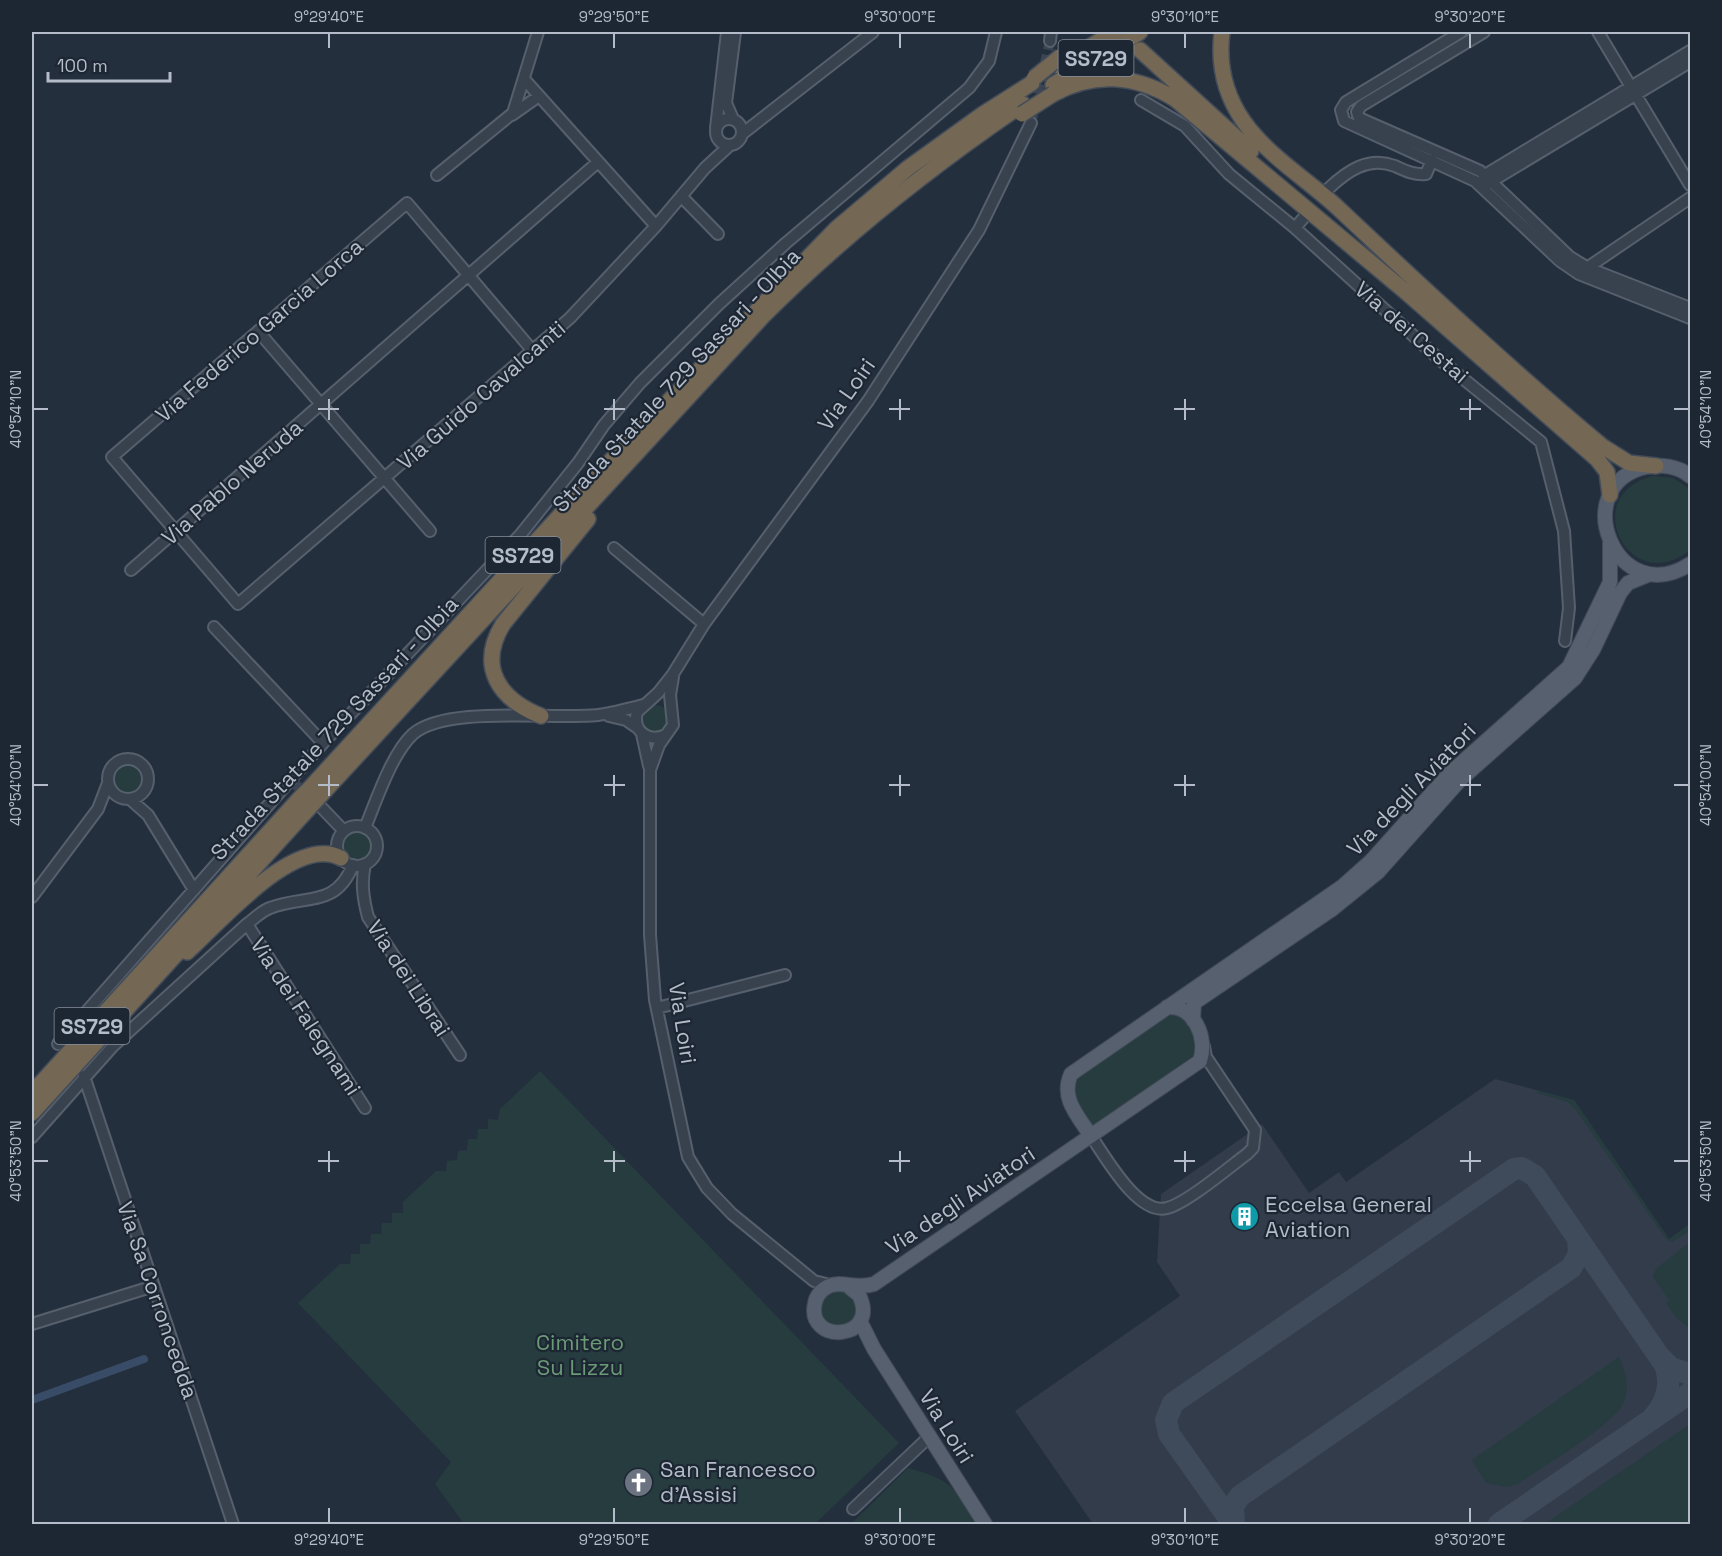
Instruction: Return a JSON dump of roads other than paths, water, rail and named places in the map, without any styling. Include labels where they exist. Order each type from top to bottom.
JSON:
[{"type":"highway","points":[[1060,61],[1100,32]]},
{"type":"highway","name":"SS729","points":[[1060,61],[1114,32]]},
{"type":"highway","name":"Strada Statale 729 Sassari - Olbia","points":[[32,1113],[131,1002],[307,795],[801,279],[899,193],[957,149],[1025,114],[1053,90],[1140,32]]},
{"type":"highway","points":[[1222,32],[1223,76],[1231,99],[1245,123],[1255,135],[1333,204],[1413,289]]},
{"type":"highway","points":[[1140,50],[1413,289],[1597,459],[1608,472],[1610,495]]},
{"type":"highway","name":"Strada Statale 729 Sassari - Olbia","points":[[32,1093],[307,795],[598,474],[786,277],[868,201],[954,134],[1060,61]]},
{"type":"highway","points":[[1053,90],[1105,78],[1134,80],[1163,92],[1180,103],[1413,289],[1602,446],[1629,463],[1656,466]]},
{"type":"highway","points":[[541,716],[513,702],[499,685],[492,666],[493,644],[497,635],[657,432]]},
{"type":"highway","points":[[131,1002],[289,862],[316,853],[328,853],[353,862]]},
{"type":"main road","points":[[1610,495],[1627,476],[1640,469],[1656,466],[1671,467],[1690,476]]},
{"type":"main road","name":"Via degli Aviatori","points":[[1091,1136],[1068,1097],[1066,1089],[1071,1074],[1343,886],[1371,861],[1449,774],[1569,667],[1610,582],[1610,543],[1605,519],[1610,495]]},
{"type":"main road","points":[[1610,543],[1620,558],[1634,568],[1650,574],[1666,574],[1690,564]]},
{"type":"main road","name":"Via degli Aviatori","points":[[1193,1020],[1194,1003],[1331,910],[1378,872],[1461,779],[1575,678],[1593,650],[1620,593],[1628,584],[1650,574]]},
{"type":"main road","points":[[1167,1007],[1182,1008],[1193,1020],[1203,1043]]},
{"type":"main road","name":"Via degli Aviatori","points":[[848,1286],[856,1288],[874,1284],[1091,1136],[1200,1061],[1203,1043]]},
{"type":"main road","points":[[862,1302],[854,1290],[848,1286],[830,1285],[823,1289],[815,1302],[816,1320],[822,1327],[839,1333],[848,1331],[860,1321],[862,1302],[874,1284]]},
{"type":"main road","name":"Via Loiri","points":[[860,1321],[874,1349],[985,1524]]},
{"type":"main road","points":[[848,1331],[874,1349]]},
{"type":"street","points":[[512,115],[538,32]]},
{"type":"street","name":"Via Guido Cavalcanti","points":[[705,168],[716,132],[727,32]]},
{"type":"street","points":[[735,32],[726,103],[742,134]]},
{"type":"street","points":[[769,115],[745,124],[725,119],[716,132],[719,142],[730,145],[738,142],[742,134],[769,115],[873,32]]},
{"type":"street","points":[[58,1044],[76,1020],[194,890],[307,795],[323,743],[521,534],[578,463],[604,425],[668,355],[786,243],[969,88],[989,61],[996,32]]},
{"type":"street","points":[[1484,32],[1361,106],[1358,115],[1361,120],[1475,168],[1486,181],[1583,271],[1690,318]]},
{"type":"street","points":[[1598,32],[1690,185]]},
{"type":"street","points":[[1457,48],[1456,34],[1353,97],[1341,110],[1341,115],[1347,124],[1468,176],[1486,181],[1634,91],[1690,62]]},
{"type":"street","points":[[1634,91],[1690,51]]},
{"type":"street","points":[[524,80],[656,226]]},
{"type":"street","points":[[437,176],[539,96]]},
{"type":"street","name":"Via dei Cestai","points":[[1141,99],[1185,126],[1216,162],[1295,228],[1439,359],[1540,442],[1564,531],[1569,608],[1565,641]]},
{"type":"street","name":"Via Loiri","points":[[644,704],[658,693],[674,674],[704,624],[868,401],[965,253],[991,210],[1025,114]]},
{"type":"street","name":"Via Guido Cavalcanti","points":[[175,532],[238,604],[587,303],[705,168],[730,145]]},
{"type":"street","points":[[1328,189],[1341,177],[1364,165],[1382,162],[1418,175],[1426,174],[1432,160]]},
{"type":"street","name":"Via Pablo Neruda","points":[[131,570],[598,162]]},
{"type":"street","points":[[681,196],[718,234]]},
{"type":"street","points":[[1583,271],[1690,198]]},
{"type":"street","name":"Via Federico Garcia Lorca","points":[[175,532],[112,457],[407,203],[469,277]]},
{"type":"street","points":[[1295,228],[1306,215]]},
{"type":"street","points":[[1583,271],[1690,308]]},
{"type":"street","points":[[469,277],[532,350]]},
{"type":"street","points":[[258,331],[430,531]]},
{"type":"street","points":[[614,548],[704,624]]},
{"type":"street","points":[[214,627],[323,743]]},
{"type":"street","name":"Via Loiri","points":[[672,712],[670,695],[674,674]]},
{"type":"street","points":[[364,828],[400,751],[412,735],[426,725],[459,718],[596,715],[626,720],[653,738],[666,735],[674,724],[672,712],[663,702],[596,715]]},
{"type":"street","points":[[644,704],[636,718],[650,770]]},
{"type":"street","name":"Via Loiri","points":[[666,735],[655,753],[650,770],[649,878],[657,1008],[679,1122],[696,1172],[707,1188],[732,1214],[801,1271],[821,1285],[830,1285]]},
{"type":"street","points":[[32,897],[98,809],[113,765],[131,759],[146,770],[148,782],[145,790],[148,814]]},
{"type":"street","points":[[108,783],[119,798]]},
{"type":"street","points":[[131,800],[145,790]]},
{"type":"street","points":[[307,795],[344,831]]},
{"type":"street","points":[[98,809],[119,798],[131,800],[148,814],[194,890]]},
{"type":"street","points":[[32,1137],[113,1046],[247,924],[270,908],[329,895],[345,882],[353,862],[375,853],[376,843],[372,834],[356,826],[344,831],[337,844],[353,862]]},
{"type":"street","name":"Via dei Librai","points":[[353,862],[362,878],[363,898],[368,917],[460,1054]]},
{"type":"street","name":"Via dei Falegnami","points":[[247,924],[365,1108]]},
{"type":"street","points":[[657,1008],[785,975]]},
{"type":"street","points":[[1091,1136],[1125,1185],[1141,1201],[1157,1209],[1166,1209],[1176,1204],[1247,1154],[1253,1148],[1255,1130],[1206,1057],[1203,1043]]},
{"type":"street","name":"Via Sa Corroncedda","points":[[84,1076],[233,1524]]},
{"type":"street","name":"Via Loiri","points":[[801,1271],[808,1281],[815,1302]]},
{"type":"street","points":[[32,1324],[154,1286]]},
{"type":"street","points":[[853,1509],[930,1437]]},
{"type":"waterway","points":[[32,1400],[144,1359]]},
{"type":"tunnel","points":[[1031,123],[1050,41]]},
{"type":"tunnel","points":[[295,784],[308,796]]},
{"type":"place","name":"Eccelsa General Aviation","points":[[1244,1217]]},
{"type":"place","name":"San Francesco d'Assisi","points":[[639,1482]]},
{"type":"park label","name":"Cimitero Su Lizzu","points":[[580,1354]]}]
